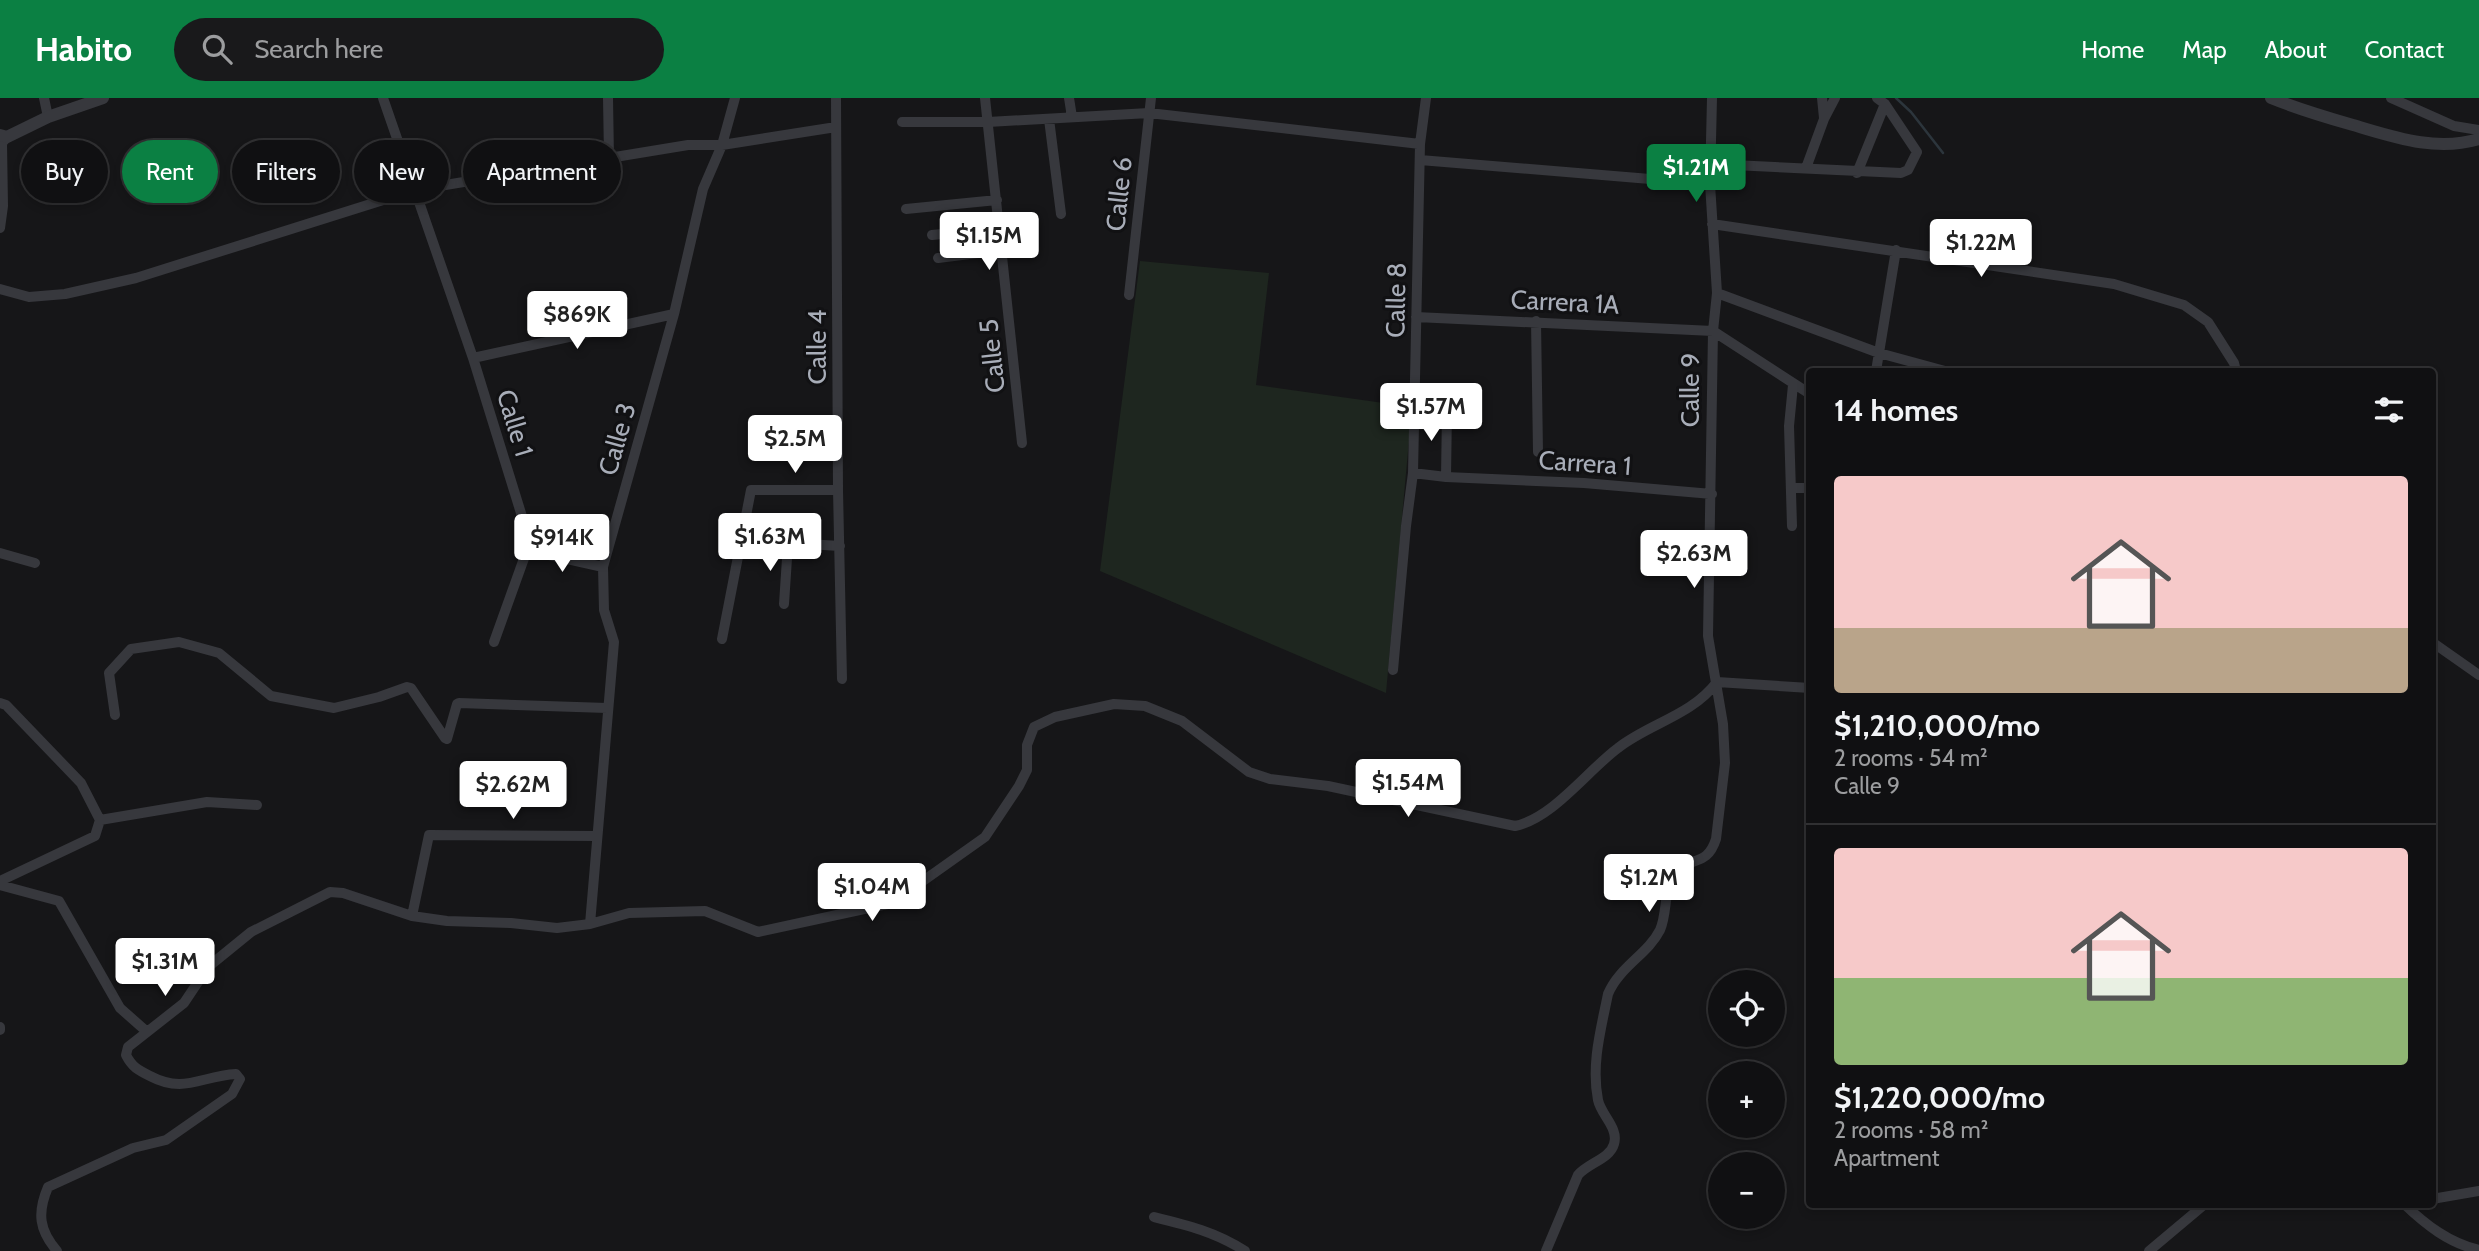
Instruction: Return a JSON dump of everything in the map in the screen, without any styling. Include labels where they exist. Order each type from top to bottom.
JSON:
[{"type":"street","points":[[44,98],[48,117]]},
{"type":"street","points":[[0,228],[3,136],[103,98]]},
{"type":"street","name":"Calle 1","points":[[383,98],[398,140]]},
{"type":"street","points":[[608,98],[609,140]]},
{"type":"street","name":"Calle 3","points":[[590,924],[614,642],[604,610],[603,567],[674,314],[703,189],[722,145],[735,98]]},
{"type":"street","name":"Calle 4","points":[[836,98],[842,679]]},
{"type":"street","name":"Calle 5","points":[[985,98],[1022,443]]},
{"type":"street","points":[[1069,98],[1072,117]]},
{"type":"street","name":"Calle 6","points":[[1129,295],[1151,98]]},
{"type":"street","name":"Calle 8","points":[[1393,670],[1413,473],[1420,144],[1426,98]]},
{"type":"street","name":"Calle 9","points":[[1546,1251],[1578,1175],[1611,1151],[1615,1143],[1615,1134],[1601,1111],[1598,1100],[1594,1061],[1611,985],[1660,931],[1672,878],[1678,870],[1704,859],[1713,850],[1716,839],[1725,763],[1723,724],[1708,636],[1713,331],[1717,293],[1710,184],[1712,98]]},
{"type":"street","points":[[1822,98],[1824,119]]},
{"type":"street","points":[[1806,168],[1824,119],[1835,98]]},
{"type":"street","points":[[2271,98],[2296,108],[2414,142],[2462,145],[2479,139]]},
{"type":"street","points":[[2391,98],[2454,125],[2479,130]]},
{"type":"street","points":[[1712,164],[1901,173],[1908,170],[1917,152],[1881,101]]},
{"type":"street","points":[[1857,173],[1881,101]]},
{"type":"street","points":[[902,122],[988,122],[1149,113],[1420,144]]},
{"type":"street","points":[[1049,119],[1062,214]]},
{"type":"street","points":[[621,155],[688,145],[722,145],[836,127]]},
{"type":"street","points":[[1420,160],[1710,184]]},
{"type":"street","points":[[905,208],[997,200]]},
{"type":"street","points":[[0,289],[29,298],[65,294],[124,280],[373,203]]},
{"type":"street","name":"Calle 1","points":[[419,203],[473,358],[529,539],[494,642]]},
{"type":"street","points":[[1712,223],[2114,284],[2184,305],[2208,322],[2235,368]]},
{"type":"street","points":[[932,235],[1000,229]]},
{"type":"street","points":[[938,257],[1002,250]]},
{"type":"street","points":[[1876,368],[1896,250]]},
{"type":"street","points":[[1717,293],[1879,353],[1928,368]]},
{"type":"street","points":[[473,358],[674,314]]},
{"type":"street","name":"Carrera 1A","points":[[1416,317],[1713,331]]},
{"type":"street","points":[[1536,321],[1538,452]]},
{"type":"street","points":[[1713,331],[1806,392]]},
{"type":"street","points":[[1792,526],[1789,426],[1793,385]]},
{"type":"street","points":[[1446,477],[1447,410]]},
{"type":"street","name":"Carrera 1","points":[[1413,473],[1712,494]]},
{"type":"street","points":[[1791,488],[1806,488]]},
{"type":"street","points":[[722,639],[751,490],[838,490]]},
{"type":"street","points":[[742,540],[840,546]]},
{"type":"street","points":[[784,604],[788,543]]},
{"type":"street","points":[[527,550],[603,567]]},
{"type":"street","points":[[0,553],[35,563]]},
{"type":"street","points":[[115,715],[108,673],[131,649],[179,642],[219,653],[271,696],[334,708],[411,688],[447,739],[457,704],[460,703],[607,708]]},
{"type":"street","points":[[2436,645],[2479,675]]},
{"type":"street","points":[[57,1251],[46,1238],[41,1217],[48,1187],[133,1148],[166,1140],[232,1094],[240,1079],[236,1074],[182,1085],[164,1083],[131,1066],[126,1055],[128,1047],[184,1003],[208,967],[251,932],[330,891],[412,916],[447,921],[557,928],[590,924],[629,913],[705,911],[758,932],[892,903],[985,837],[1027,770],[1027,745],[1034,727],[1055,717],[1114,704],[1145,706],[1182,721],[1249,772],[1270,779],[1328,786],[1515,826],[1529,823],[1619,747],[1701,700],[1717,682],[1806,688]]},
{"type":"street","points":[[0,703],[6,705],[81,783],[100,820],[95,836],[0,883]]},
{"type":"street","points":[[100,820],[207,802],[257,805]]},
{"type":"street","points":[[412,916],[429,835],[597,836]]},
{"type":"street","points":[[0,883],[60,901],[120,1008],[146,1031]]},
{"type":"street","points":[[2436,1198],[2479,1191]]},
{"type":"street","points":[[2149,1251],[2201,1208]]},
{"type":"street","points":[[2408,1208],[2428,1226],[2452,1240],[2479,1250]]},
{"type":"street","points":[[1154,1217],[1224,1237],[1245,1251]]},
{"type":"shaded area","points":[[1140,261],[1269,273],[1256,385],[1412,407],[1386,693],[1100,571]]},
{"type":"waterway","points":[[1896,98],[1911,112],[1943,153]]}]
